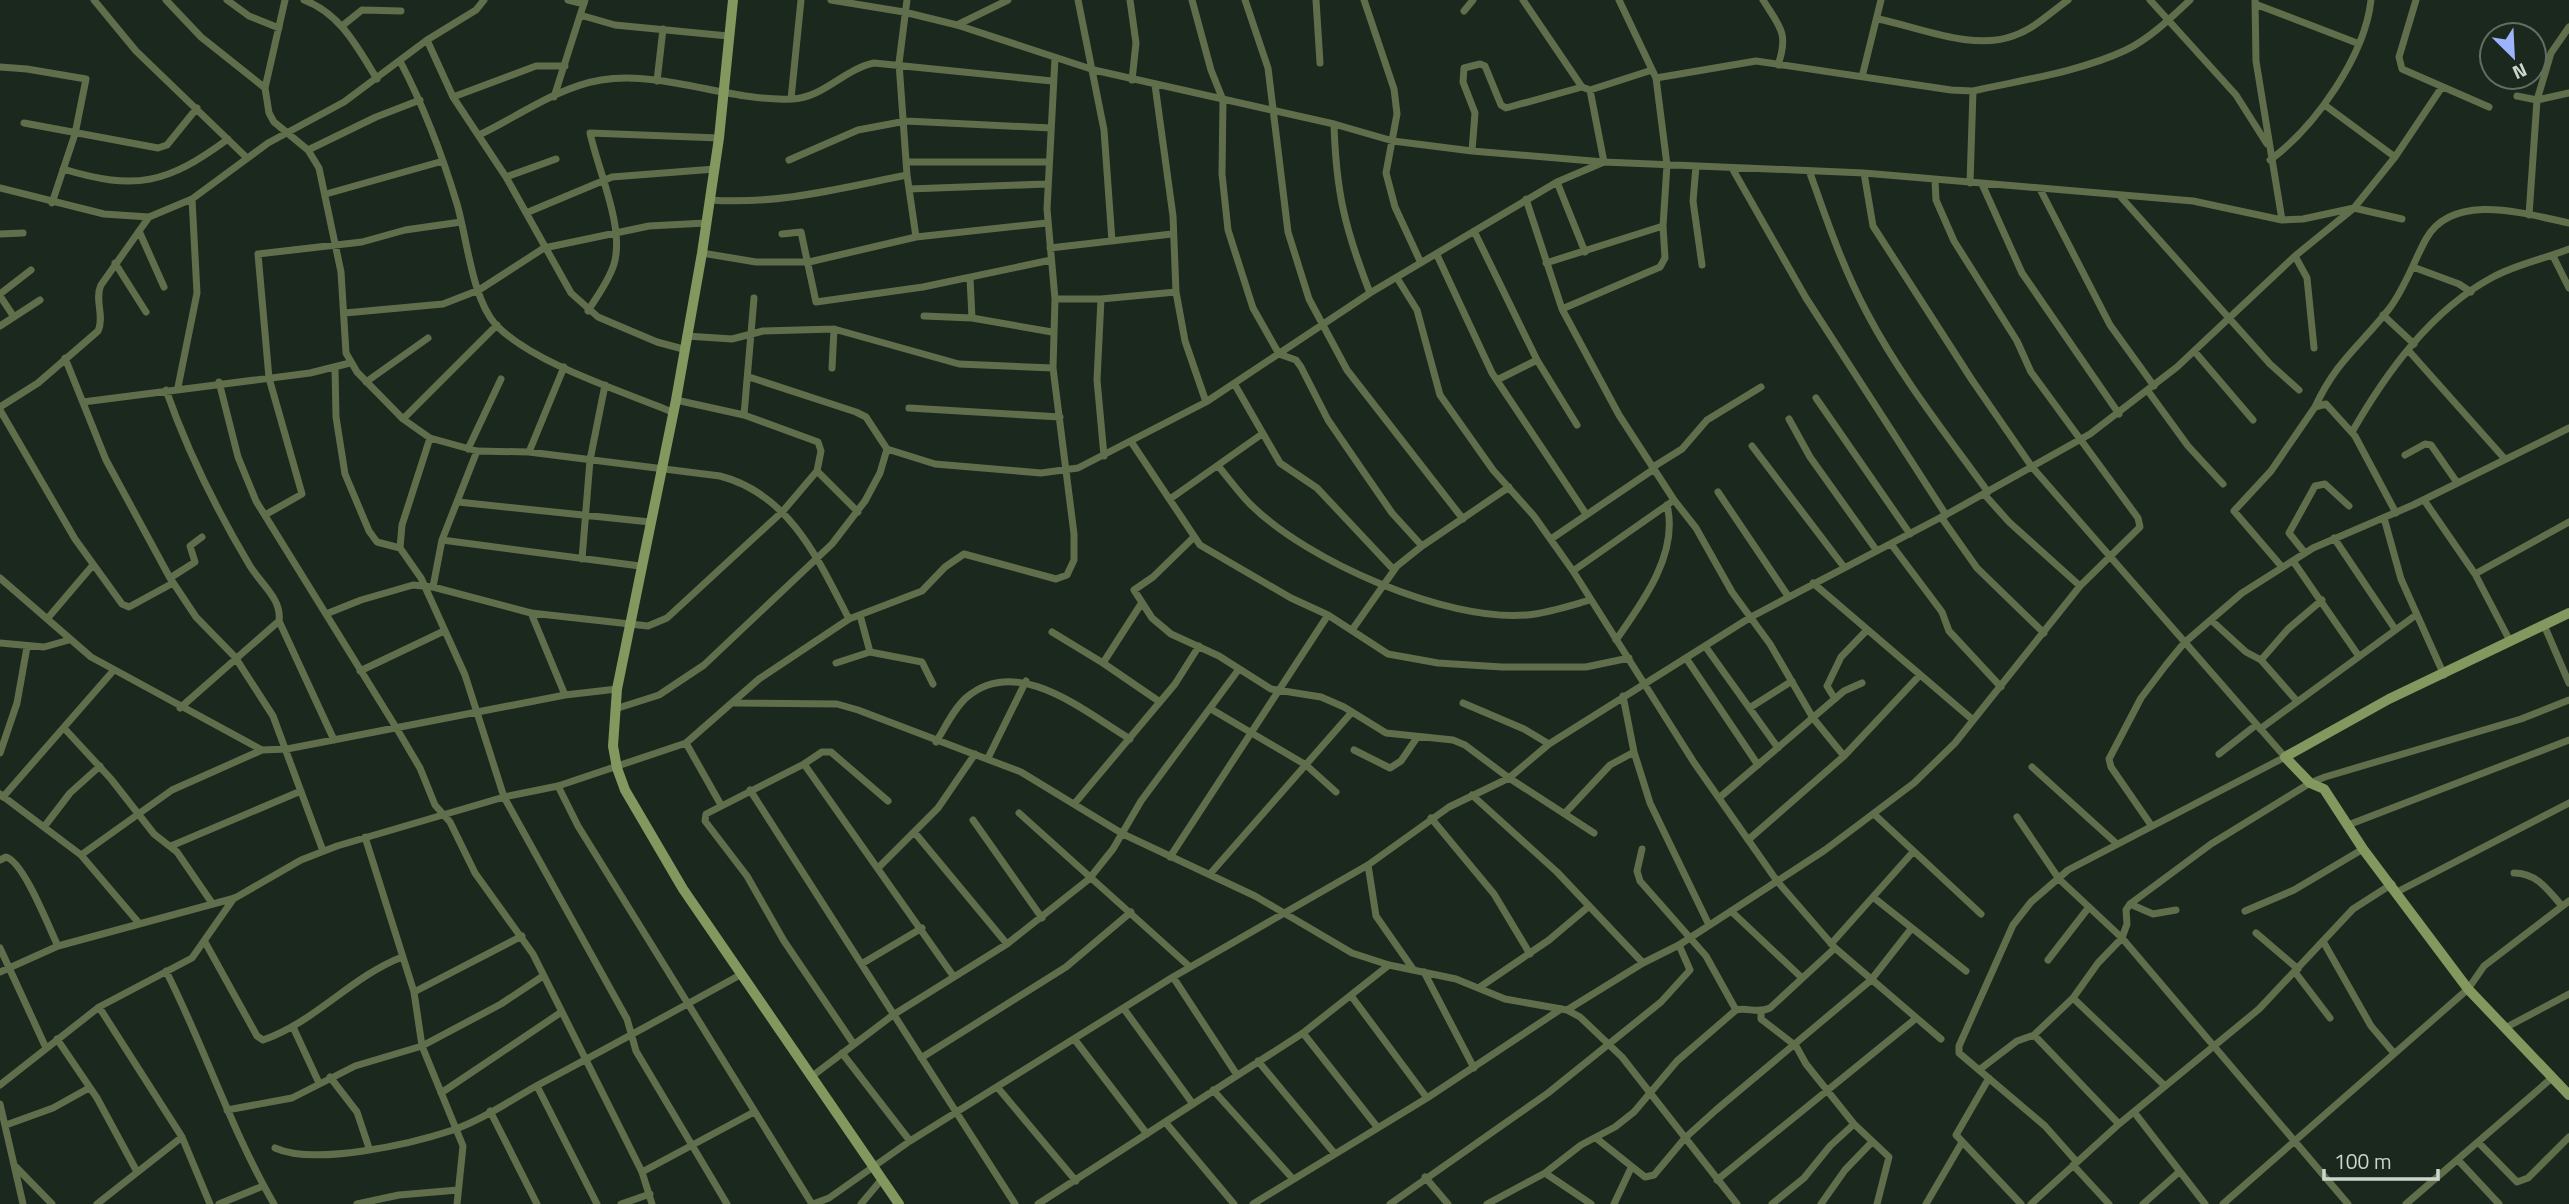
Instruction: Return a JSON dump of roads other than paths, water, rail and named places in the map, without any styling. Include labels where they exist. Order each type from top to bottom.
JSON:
[{"type":"street","points":[[94,0],[136,51],[246,158]]},
{"type":"street","points":[[166,0],[201,37],[265,88]]},
{"type":"street","points":[[227,0],[249,16],[279,28]]},
{"type":"street","points":[[285,0],[265,88],[274,122],[289,132],[315,160],[326,194],[337,245],[345,313],[345,339],[350,363],[366,382],[403,419],[430,438],[472,450],[529,452],[729,478],[783,511],[816,556],[849,619]]},
{"type":"street","points":[[304,0],[321,7],[342,26],[377,79]]},
{"type":"street","points":[[0,188],[104,214],[149,217],[192,200],[246,158],[344,102],[427,40],[476,10],[484,0]]},
{"type":"street","points":[[554,97],[584,2],[568,0]]},
{"type":"street","points":[[733,0],[719,138],[702,253],[676,400],[617,689],[617,768],[643,823],[740,975],[899,1204]]},
{"type":"street","points":[[791,99],[802,0]]},
{"type":"street","points":[[831,0],[904,12],[957,25],[1094,70],[1334,124],[1394,141],[1472,151],[1604,162],[1810,173],[1864,173],[2193,201],[2282,220],[2303,219],[2354,208],[2402,219]]},
{"type":"street","points":[[907,0],[899,63],[906,121],[909,189],[916,237]]},
{"type":"street","points":[[957,25],[1008,0]]},
{"type":"street","points":[[1077,0],[1094,70],[1104,130],[1112,241]]},
{"type":"street","points":[[1130,0],[1136,43],[1132,80]]},
{"type":"street","points":[[1192,0],[1211,70],[1223,100],[1222,174],[1228,230],[1253,308],[1279,354],[1296,360],[1301,367],[1328,420],[1392,513],[1422,545]]},
{"type":"street","points":[[1245,0],[1268,68],[1292,245],[1309,299],[1347,370],[1463,519]]},
{"type":"street","points":[[1316,0],[1320,63]]},
{"type":"street","points":[[1364,0],[1394,89],[1397,114],[1386,173],[1395,207],[1421,263]]},
{"type":"street","points":[[1464,11],[1473,0]]},
{"type":"street","points":[[1523,0],[1586,88],[1604,162]]},
{"type":"street","points":[[1562,309],[1660,267],[1665,258],[1663,226],[1667,164],[1654,74],[1619,0]]},
{"type":"street","points":[[1763,0],[1784,33],[1785,46],[1778,65]]},
{"type":"street","points":[[1862,76],[1881,0]]},
{"type":"street","points":[[1878,19],[1957,38],[1997,40],[2031,28],[2068,0]]},
{"type":"street","points":[[2150,0],[2235,95],[2269,147]]},
{"type":"street","points":[[1472,151],[1475,113],[1463,82],[1464,68],[1480,64],[1485,66],[1502,105],[1506,108],[1654,74],[1756,61],[1973,91],[2099,60],[2128,49],[2169,20],[2190,0]]},
{"type":"street","points":[[2270,160],[2289,147],[2326,106],[2357,43],[2371,0]]},
{"type":"street","points":[[2416,0],[2399,64],[2402,69],[2489,107]]},
{"type":"street","points":[[2282,220],[2270,160],[2256,61],[2255,2],[2357,43]]},
{"type":"street","points":[[342,26],[362,10],[401,11]]},
{"type":"street","points":[[580,15],[615,24],[729,36]]},
{"type":"street","points":[[2529,215],[2537,100],[2551,52],[2569,27]]},
{"type":"street","points":[[657,81],[663,29]]},
{"type":"street","points":[[427,40],[453,97],[506,177],[560,278],[588,311],[642,336],[683,349]]},
{"type":"street","points":[[4,970],[58,946],[138,922],[235,898],[323,851],[365,837],[504,797],[558,786],[686,743],[735,703],[759,679],[849,619],[922,592],[945,567],[964,554],[1056,579],[1067,575],[1074,560],[1074,534],[1053,368],[1055,299],[1047,223],[1055,58]]},
{"type":"street","points":[[400,61],[420,100],[443,161],[479,290],[496,325],[564,367],[673,412]]},
{"type":"street","points":[[479,135],[554,97],[602,80],[657,81],[791,99],[816,93],[859,67],[874,62],[1052,81]]},
{"type":"street","points":[[453,97],[536,66],[565,66]]},
{"type":"street","points":[[0,68],[27,69],[86,79],[75,134],[52,203]]},
{"type":"street","points":[[1155,85],[1167,156],[1176,292],[1185,341],[1206,402]]},
{"type":"street","points":[[558,786],[578,826],[813,1204],[829,1198],[910,1141],[999,1088],[1173,977],[1286,915],[1368,865],[1432,818],[1509,778],[1549,744],[1751,617],[1986,493],[2080,440],[2119,414],[2195,352],[2295,256],[2354,208],[2395,157],[2442,87]]},
{"type":"street","points":[[1970,183],[1973,91]]},
{"type":"street","points":[[2517,96],[2537,100],[2569,93]]},
{"type":"street","points":[[308,150],[376,117],[420,100]]},
{"type":"street","points":[[2326,106],[2395,157]]},
{"type":"street","points":[[24,123],[162,147],[197,108]]},
{"type":"street","points":[[789,160],[858,130],[906,121],[1051,128]]},
{"type":"street","points":[[1334,124],[1336,181],[1348,238],[1370,293]]},
{"type":"street","points":[[588,311],[614,264],[617,231],[601,180],[592,131],[719,138]]},
{"type":"street","points":[[63,169],[90,177],[144,182],[190,164],[228,139]]},
{"type":"street","points":[[506,177],[556,159]]},
{"type":"street","points":[[326,194],[443,161]]},
{"type":"street","points":[[907,162],[1049,162]]},
{"type":"street","points":[[749,377],[866,417],[887,449],[950,467],[1067,472],[1132,443],[1206,402],[1370,293],[1557,182],[1604,162]]},
{"type":"street","points":[[1696,166],[1693,201],[1702,265]]},
{"type":"street","points":[[1732,168],[1806,298],[1977,568],[2044,633]]},
{"type":"street","points":[[526,214],[601,180],[625,175],[715,169]]},
{"type":"street","points":[[1810,173],[1834,244],[1867,314],[1910,382],[2009,522],[2080,586]]},
{"type":"street","points":[[1864,173],[1873,226],[1972,380],[2032,467],[2285,757],[2310,783],[2324,789],[2363,849],[2395,888],[2468,989],[2569,1095]]},
{"type":"street","points":[[710,200],[760,202],[792,199],[908,175]]},
{"type":"street","points":[[1253,1204],[1427,1098],[1564,1010],[1679,945],[1875,815],[1955,743],[2080,586],[2140,527],[2140,523],[2031,372],[2017,341],[1954,242],[1941,215],[1935,180]]},
{"type":"street","points":[[1557,182],[1585,252]]},
{"type":"street","points":[[909,189],[1047,184]]},
{"type":"street","points":[[1982,184],[2022,272],[2119,414]]},
{"type":"street","points":[[2040,189],[2110,325],[2188,446],[2223,484]]},
{"type":"street","points":[[2120,196],[2280,375],[2299,390]]},
{"type":"street","points":[[1527,199],[1562,309],[1619,415],[1654,468],[1671,503],[1696,528],[1732,592],[1751,617],[1813,718],[1844,756]]},
{"type":"street","points":[[178,387],[197,293],[192,200]]},
{"type":"street","points":[[2282,567],[2234,511],[2271,471],[2315,407],[2329,377],[2383,315],[2436,224],[2465,210],[2529,215],[2569,223]]},
{"type":"street","points":[[149,217],[114,263],[97,294],[100,327],[38,383],[0,409],[13,437],[93,565],[126,607],[172,580],[195,562],[190,546],[202,537]]},
{"type":"street","points":[[265,515],[302,494],[269,378],[258,254],[337,245],[461,222]]},
{"type":"street","points":[[345,313],[429,307],[479,290],[544,248],[617,231],[675,223],[706,223]]},
{"type":"street","points":[[702,253],[756,262],[809,262],[916,237],[1047,223]]},
{"type":"street","points":[[1546,263],[1663,226]]},
{"type":"street","points":[[139,231],[164,287]]},
{"type":"street","points":[[782,234],[801,231],[816,302],[871,296],[1051,260]]},
{"type":"street","points":[[1474,231],[1537,360],[1577,425]]},
{"type":"street","points":[[0,234],[23,233]]},
{"type":"street","points":[[1051,248],[1172,234]]},
{"type":"street","points":[[2352,432],[2379,385],[2411,347],[2471,292],[2493,277],[2569,249]]},
{"type":"street","points":[[1437,254],[1476,343],[1497,380],[1586,514]]},
{"type":"street","points":[[2295,256],[2307,278],[2314,348]]},
{"type":"street","points":[[2553,256],[2569,288]]},
{"type":"street","points":[[114,263],[146,312]]},
{"type":"street","points":[[2413,267],[2459,284],[2471,292]]},
{"type":"street","points":[[14,317],[0,295],[31,270]]},
{"type":"street","points":[[970,278],[972,317]]},
{"type":"street","points":[[1397,278],[1417,310],[1440,394],[1493,470],[1551,539],[1719,798],[1777,881],[1833,946],[1914,1020],[1941,1040]]},
{"type":"street","points":[[1055,299],[1101,299],[1176,292]]},
{"type":"street","points":[[744,415],[754,298]]},
{"type":"street","points":[[0,326],[40,299]]},
{"type":"street","points":[[1101,299],[1097,380],[1104,456]]},
{"type":"street","points":[[2383,315],[2504,458]]},
{"type":"street","points":[[924,316],[972,317],[1052,332]]},
{"type":"street","points":[[403,419],[496,325]]},
{"type":"street","points":[[686,336],[732,339],[750,337],[764,331],[835,329],[959,364],[1053,368]]},
{"type":"street","points":[[832,368],[835,329]]},
{"type":"street","points":[[366,382],[428,338]]},
{"type":"street","points":[[2195,352],[2253,420]]},
{"type":"street","points":[[65,358],[106,460],[172,580],[196,617],[235,657],[273,716],[323,851]]},
{"type":"street","points":[[1497,380],[1537,360]]},
{"type":"street","points":[[83,402],[178,387],[269,378],[335,368],[350,363]]},
{"type":"street","points":[[529,452],[564,367]]},
{"type":"street","points":[[335,368],[335,417],[343,467],[369,531],[377,542],[400,548]]},
{"type":"street","points":[[433,587],[442,540],[458,502],[472,450],[501,379]]},
{"type":"street","points":[[219,382],[237,457],[265,515],[397,729],[475,873],[522,936],[642,1172],[652,1204]]},
{"type":"street","points":[[582,559],[590,460],[605,385]]},
{"type":"street","points":[[1235,385],[1280,463],[1317,488],[1394,570]]},
{"type":"street","points":[[1551,539],[1682,449],[1706,420],[1761,387]]},
{"type":"street","points":[[166,390],[197,470],[252,569],[279,606],[279,621],[334,740]]},
{"type":"street","points":[[1816,398],[1910,534]]},
{"type":"street","points":[[326,614],[387,590],[424,585],[531,613],[648,625],[667,618],[783,511],[817,471],[821,451],[818,442],[744,415],[676,400]]},
{"type":"street","points":[[2315,407],[2326,404],[2352,432],[2396,513]]},
{"type":"street","points":[[909,408],[1060,416]]},
{"type":"street","points":[[1789,419],[1810,457],[1877,551]]},
{"type":"street","points":[[2151,825],[2111,767],[2109,758],[2141,698],[2184,643],[2242,593],[2305,553],[2424,500],[2456,481],[2569,428]]},
{"type":"street","points":[[1170,499],[1219,467],[1262,434]]},
{"type":"street","points":[[430,438],[402,525],[400,548],[424,585],[479,713],[504,797],[627,1019],[636,1051],[727,1204]]},
{"type":"street","points":[[1132,443],[1193,538],[1217,557],[1328,615],[1388,654],[1437,663],[1502,667],[1586,667],[1629,659]]},
{"type":"street","points":[[2405,455],[2426,444],[2431,445],[2456,481]]},
{"type":"street","points":[[1752,446],[1844,567]]},
{"type":"street","points":[[615,709],[659,695],[704,665],[816,556],[832,544],[858,512],[880,474],[887,449]]},
{"type":"street","points":[[1219,467],[1251,505],[1295,538],[1382,585],[1411,597],[1486,614],[1526,615],[1590,600]]},
{"type":"street","points":[[817,471],[858,512]]},
{"type":"street","points":[[2305,553],[2289,533],[2315,486],[2325,484],[2349,506]]},
{"type":"street","points":[[1352,630],[1394,570],[1422,545],[1510,487]]},
{"type":"street","points":[[1718,492],[1788,596]]},
{"type":"street","points":[[2424,500],[2475,574],[2510,640]]},
{"type":"street","points":[[458,502],[586,513],[650,522]]},
{"type":"street","points":[[1573,571],[1671,503]]},
{"type":"street","points":[[1616,640],[1665,556],[1672,533],[1671,503]]},
{"type":"street","points":[[2384,518],[2389,545],[2416,615],[2444,675]]},
{"type":"street","points":[[2475,574],[2569,522]]},
{"type":"street","points":[[1193,538],[1153,577],[1135,588],[1141,604],[1152,618],[1171,634],[1199,646],[1279,691],[1321,696],[1386,733],[1416,739],[1453,740],[1465,745],[1509,778],[1566,812],[1594,833]]},
{"type":"street","points":[[2334,538],[2395,629]]},
{"type":"street","points":[[442,540],[640,566]]},
{"type":"street","points":[[1891,544],[1942,612],[1949,631],[2001,687]]},
{"type":"street","points":[[2293,561],[2358,655]]},
{"type":"street","points":[[47,619],[93,565]]},
{"type":"street","points":[[0,578],[69,640],[113,671],[262,750]]},
{"type":"street","points":[[1813,583],[1973,720]]},
{"type":"street","points":[[2261,660],[2288,629],[2322,600]]},
{"type":"street","points":[[1103,663],[1141,604]]},
{"type":"street","points":[[531,613],[565,695]]},
{"type":"street","points":[[2109,1204],[2045,1126],[1962,1058],[1959,1046],[2014,925],[2031,902],[2068,870],[2151,825],[2285,757],[2389,699],[2569,613]]},
{"type":"street","points":[[860,615],[870,652]]},
{"type":"street","points":[[1170,857],[1328,615]]},
{"type":"street","points":[[2219,754],[2416,615]]},
{"type":"street","points":[[2211,620],[2246,652],[2261,660],[2297,700]]},
{"type":"street","points":[[180,708],[279,621]]},
{"type":"street","points":[[2544,625],[2568,679]]},
{"type":"street","points":[[360,671],[444,631]]},
{"type":"street","points":[[1835,699],[1827,686],[1841,657],[1866,631]]},
{"type":"street","points":[[1052,632],[1160,702]]},
{"type":"street","points":[[0,643],[44,647],[69,640]]},
{"type":"street","points":[[1075,803],[1175,684],[1199,646]]},
{"type":"street","points":[[1705,646],[1778,748]]},
{"type":"street","points":[[0,753],[20,691],[27,647]]},
{"type":"street","points":[[836,663],[870,652],[922,662],[933,684]]},
{"type":"street","points":[[1686,658],[1758,765]]},
{"type":"street","points":[[811,1077],[893,1015],[1007,944],[1089,879],[1123,834],[1141,802],[1239,669]]},
{"type":"street","points":[[113,671],[2,796],[81,855],[138,922]]},
{"type":"street","points":[[1748,840],[1844,756],[1920,676]]},
{"type":"street","points":[[936,742],[967,697],[994,684],[1026,681],[1130,739]]},
{"type":"street","points":[[988,758],[1026,681]]},
{"type":"street","points":[[1751,707],[1792,681]]},
{"type":"street","points":[[1719,798],[1835,699],[1862,683]]},
{"type":"street","points":[[81,855],[138,813],[191,781],[262,750],[286,749],[565,695],[617,689]]},
{"type":"street","points":[[1623,696],[1633,752],[1650,803],[1709,925]]},
{"type":"street","points":[[1979,1070],[2017,1041],[2034,1035],[2073,999],[2098,963],[2122,938],[2127,924],[2126,910],[2130,904],[2211,844],[2310,783],[2521,719],[2569,701]]},
{"type":"street","points":[[735,703],[838,704],[936,742],[988,758],[1021,772],[1123,834],[1210,874],[1352,953],[1480,987],[1504,999],[1564,1010],[1580,1017],[1610,1045],[1737,1204]]},
{"type":"street","points":[[1463,703],[1524,729],[1549,744]]},
{"type":"street","points":[[1211,709],[1251,730],[1306,765],[1336,792]]},
{"type":"street","points":[[1210,874],[1352,712]]},
{"type":"street","points":[[64,728],[100,766],[154,834],[171,846],[212,903]]},
{"type":"street","points":[[1354,750],[1390,768],[1401,761],[1416,739]]},
{"type":"street","points":[[2348,825],[2569,740]]},
{"type":"street","points":[[686,743],[721,806]]},
{"type":"street","points":[[853,1044],[784,941],[747,876],[704,816],[820,753],[831,752],[888,801]]},
{"type":"street","points":[[1566,812],[1610,765],[1633,752]]},
{"type":"street","points":[[878,868],[915,833],[953,789],[975,754]]},
{"type":"street","points":[[804,764],[954,977]]},
{"type":"street","points":[[44,827],[70,793],[100,766]]},
{"type":"street","points":[[2032,767],[2117,844]]},
{"type":"street","points":[[750,790],[1015,1204]]},
{"type":"street","points":[[171,846],[301,791]]},
{"type":"street","points":[[1472,795],[1557,872],[1643,963]]},
{"type":"street","points":[[2031,1204],[2119,1124],[2259,1009],[2324,943],[2353,909],[2569,803]]},
{"type":"street","points":[[1019,813],[1089,879],[1131,912],[1190,967]]},
{"type":"street","points":[[1875,815],[1912,853],[1981,914]]},
{"type":"street","points":[[2017,817],[2059,879],[2122,938],[2348,1204]]},
{"type":"street","points":[[1432,818],[1494,894],[1530,954]]},
{"type":"street","points":[[973,820],[1042,918]]},
{"type":"street","points":[[915,833],[1007,944]]},
{"type":"street","points":[[365,837],[414,992],[422,1046],[442,1093],[464,1158],[457,1204]]},
{"type":"street","points":[[1642,849],[1637,871],[1640,881],[1717,971],[1735,1010]]},
{"type":"street","points":[[2245,911],[2294,890],[2363,849]]},
{"type":"street","points":[[1487,1204],[1545,1173],[1634,1112],[1648,1092],[1677,1061],[1735,1010],[1743,1008],[1761,1012],[1770,1008],[1833,946],[1912,853]]},
{"type":"street","points":[[0,860],[10,857],[14,860],[38,902],[58,946]]},
{"type":"street","points":[[1368,865],[1376,915],[1413,970]]},
{"type":"street","points":[[2226,1203],[2393,1052],[2468,989],[2484,966],[2566,904],[2532,876],[2514,873]]},
{"type":"street","points":[[1873,897],[1966,971]]},
{"type":"street","points":[[0,1085],[99,1007],[192,958],[235,898]]},
{"type":"street","points":[[2130,904],[2153,914],[2176,910]]},
{"type":"street","points":[[1480,987],[1530,954],[1588,907]]},
{"type":"street","points":[[2048,960],[2089,907]]},
{"type":"street","points":[[1731,911],[1801,977]]},
{"type":"street","points":[[921,1058],[1050,978],[1131,912]]},
{"type":"street","points":[[863,963],[922,928]]},
{"type":"street","points":[[1596,1138],[1645,1177],[1654,1175],[1685,1139],[1871,980],[1911,929]]},
{"type":"street","points":[[2256,933],[2297,970],[2330,1018]]},
{"type":"street","points":[[414,992],[522,936]]},
{"type":"street","points":[[205,943],[260,1040],[293,1027],[372,972],[402,957]]},
{"type":"street","points":[[2324,943],[2371,1026],[2393,1052]]},
{"type":"street","points":[[1390,1204],[1538,1100],[1610,1045],[1689,974],[1689,964],[1679,945]]},
{"type":"street","points":[[0,948],[4,970],[46,1048]]},
{"type":"street","points":[[1038,1204],[1303,1033],[1352,998],[1389,965]]},
{"type":"street","points":[[166,971],[188,1014],[227,1111],[274,1204]]},
{"type":"street","points":[[1424,972],[1474,1068]]},
{"type":"street","points":[[275,1148],[298,1155],[369,1148],[455,1129],[632,1036],[740,975]]},
{"type":"street","points":[[227,1111],[292,1097],[382,1055],[422,1046],[491,1010],[543,976]]},
{"type":"street","points":[[1173,977],[1237,1074]]},
{"type":"street","points":[[2505,1028],[2569,994]]},
{"type":"street","points":[[1352,998],[1427,1098]]},
{"type":"street","points":[[2073,999],[2165,1086]]},
{"type":"street","points":[[99,1007],[182,1137],[210,1204]]},
{"type":"street","points":[[1124,1009],[1193,1104]]},
{"type":"street","points":[[1761,1012],[1761,1019],[1796,1046],[1854,1124],[1890,1159],[1877,1204]]},
{"type":"street","points":[[442,1093],[560,1013]]},
{"type":"street","points":[[1717,1180],[1914,1020]]},
{"type":"street","points":[[293,1027],[319,1083]]},
{"type":"street","points":[[1303,1033],[1378,1128]]},
{"type":"street","points":[[2034,1035],[2119,1124]]},
{"type":"street","points":[[57,1039],[136,1170]]},
{"type":"street","points":[[1075,1040],[1147,1134]]},
{"type":"street","points":[[842,1053],[910,1141]]},
{"type":"street","points":[[1258,1061],[1335,1154]]},
{"type":"street","points":[[330,1077],[358,1112],[369,1148]]},
{"type":"street","points":[[2406,1204],[2553,1077]]},
{"type":"street","points":[[1989,1078],[1956,1134],[1961,1144],[2021,1204]]},
{"type":"street","points":[[537,1086],[597,1204]]},
{"type":"street","points":[[6,1125],[53,1108],[89,1088]]},
{"type":"street","points":[[999,1088],[1076,1181]]},
{"type":"street","points":[[1213,1090],[1293,1179]]},
{"type":"street","points":[[0,1104],[23,1204]]},
{"type":"street","points":[[489,1111],[537,1204]]},
{"type":"street","points":[[642,1172],[754,1112]]},
{"type":"street","points":[[2134,1112],[2205,1204]]},
{"type":"street","points":[[1166,1123],[1234,1204]]},
{"type":"street","points":[[1772,1204],[1804,1178],[1830,1146],[1854,1124]]},
{"type":"street","points":[[97,1204],[136,1170],[182,1137]]},
{"type":"street","points":[[2478,1142],[2517,1182],[2528,1178],[2569,1137]]},
{"type":"street","points":[[1821,1204],[1845,1170],[1871,1143]]},
{"type":"street","points":[[1926,1204],[1961,1144]]},
{"type":"street","points":[[2458,1160],[2499,1204]]},
{"type":"street","points":[[15,1166],[52,1204]]},
{"type":"street","points":[[1614,1204],[1631,1168]]},
{"type":"street","points":[[2143,1204],[2179,1172]]},
{"type":"street","points":[[1545,1173],[1591,1204]]},
{"type":"street","points":[[1426,1177],[1448,1204]]},
{"type":"street","points":[[861,1204],[881,1179]]},
{"type":"street","points":[[219,1204],[263,1186]]},
{"type":"street","points":[[360,1204],[410,1193],[458,1190]]},
{"type":"street","points":[[621,1204],[650,1194]]}]
